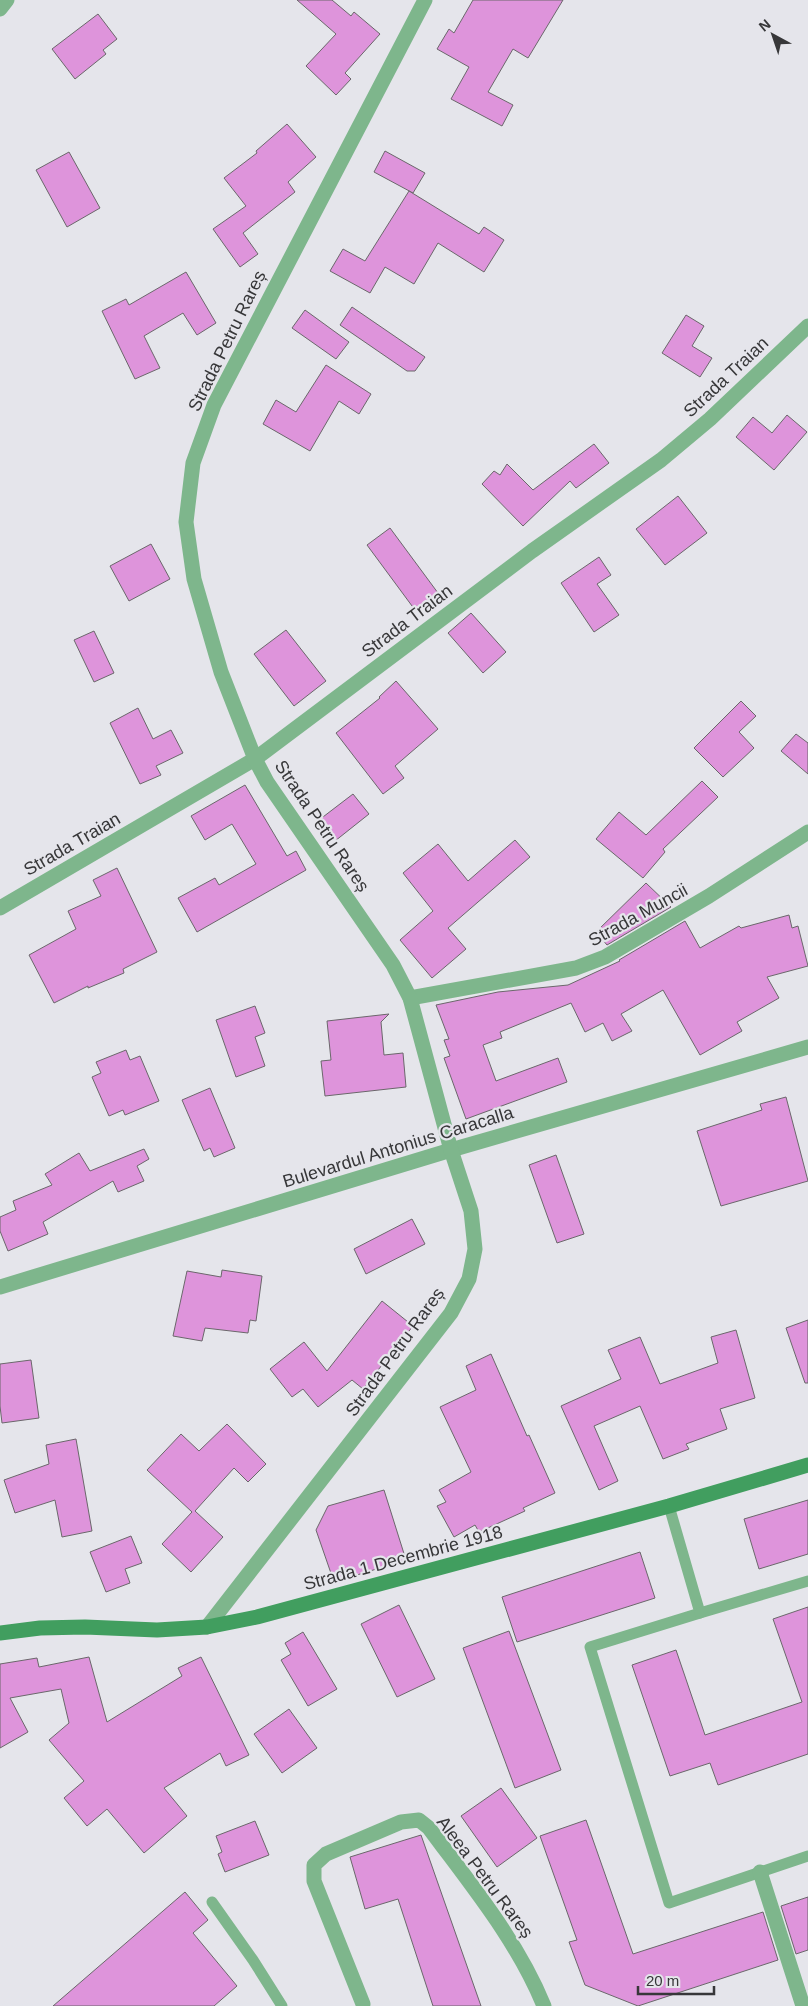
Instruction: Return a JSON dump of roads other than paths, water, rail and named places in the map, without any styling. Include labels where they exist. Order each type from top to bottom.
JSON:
[{"type":"main road","name":"Strada 1 Decembrie 1918","points":[[0,1633],[49,1628],[85,1627],[157,1630],[207,1628],[257,1617],[669,1506],[808,1465]]},
{"type":"street","points":[[0,9],[7,0]]},
{"type":"street","name":"Strada Petru Rareș","points":[[207,1628],[451,1313],[468,1279],[475,1249],[471,1211],[451,1150],[410,998],[393,965],[267,782],[255,759],[221,672],[194,579],[186,522],[193,463],[214,405],[425,0]]},
{"type":"street","name":"Strada Traian","points":[[0,908],[255,759],[532,550],[661,460],[710,419],[808,326]]},
{"type":"street","name":"Strada Muncii","points":[[410,998],[576,968],[605,957],[709,896],[808,832]]},
{"type":"street","name":"Bulevardul Antonius Caracalla","points":[[0,1287],[451,1150],[808,1047]]},
{"type":"street","name":"Aleea Petru Rareș","points":[[363,2004],[314,1881],[314,1865],[326,1854],[393,1825],[419,1820],[429,1828],[518,1950],[544,2006]]},
{"type":"street","points":[[760,1872],[803,2006]]},
{"type":"lane","points":[[669,1506],[700,1613]]},
{"type":"lane","points":[[808,1581],[590,1647],[669,1903],[808,1856]]},
{"type":"lane","points":[[212,1902],[253,1960],[280,2005]]}]
